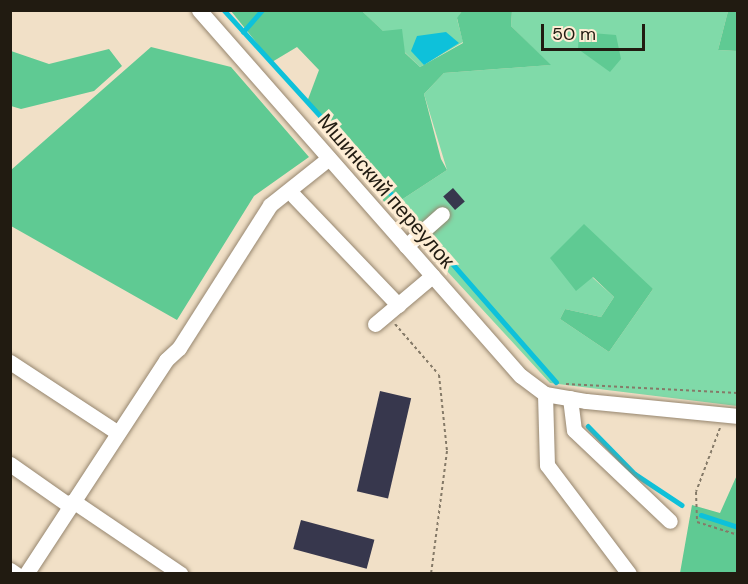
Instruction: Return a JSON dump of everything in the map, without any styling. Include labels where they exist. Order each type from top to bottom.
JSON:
[{"type":"street","name":"Мшинский переулок","points":[[199,10],[521,376],[557,396]]},
{"type":"street","points":[[26,573],[166,360],[179,348],[270,205],[329,158]]},
{"type":"street","points":[[294,196],[386,314],[432,276]]},
{"type":"street","points":[[406,246],[442,213]]},
{"type":"street","points":[[10,362],[118,433]]},
{"type":"street","points":[[557,396],[738,416]]},
{"type":"street","points":[[557,396],[574,430],[670,521]]},
{"type":"street","points":[[557,396],[547,465],[629,573]]},
{"type":"street","points":[[10,464],[181,573]]},
{"type":"street","points":[[10,570],[16,573]]},
{"type":"path","points":[[386,314],[439,375],[447,451],[431,573]]},
{"type":"path","points":[[557,396],[567,382],[738,393]]},
{"type":"path","points":[[722,422],[696,492],[697,522],[738,535]]},
{"type":"green space","points":[[231,11],[362,11],[383,31],[402,29],[405,53],[420,67],[463,43],[457,18],[462,11],[512,11],[511,26],[551,65],[444,73],[424,94],[441,159],[447,170],[389,208],[307,102],[319,70],[297,47],[272,62]]},
{"type":"green space","points":[[362,11],[462,11],[457,19],[463,42],[420,67]]},
{"type":"green space","points":[[512,11],[728,11],[718,50],[737,51],[737,406],[550,383],[389,208],[447,170],[424,94],[444,73],[550,65],[511,26]],"holes":[[[592,277],[653,289],[609,352],[560,319],[565,309],[601,317],[614,297]]]},
{"type":"green space","points":[[728,11],[737,11],[737,51],[718,50]]},
{"type":"green space","points":[[579,32],[616,35],[621,59],[610,72],[578,49]]},
{"type":"green space","points":[[151,47],[231,67],[309,157],[254,196],[177,320],[11,226],[11,170]]},
{"type":"green space","points":[[109,49],[122,66],[94,91],[21,109],[11,106],[11,51],[49,64]]},
{"type":"green space","points":[[584,224],[653,289],[609,352],[560,319],[565,309],[601,317],[614,297],[593,277],[576,291],[550,258]]},
{"type":"green space","points":[[737,475],[737,573],[680,573],[692,505],[720,513]]},
{"type":"water","points":[[446,32],[459,43],[424,65],[411,51],[417,36]]},
{"type":"building","points":[[453,188],[465,202],[455,210],[443,197]]},
{"type":"building","points":[[380,391],[411,398],[388,499],[357,491]]},
{"type":"building","points":[[301,520],[374,540],[367,569],[293,549]]},
{"type":"waterway","points":[[224,10],[416,221]]},
{"type":"waterway","points":[[243,32],[262,10]]},
{"type":"waterway","points":[[431,239],[556,382]]},
{"type":"waterway","points":[[588,426],[635,474],[682,505]]},
{"type":"waterway","points":[[701,515],[738,527]]}]
